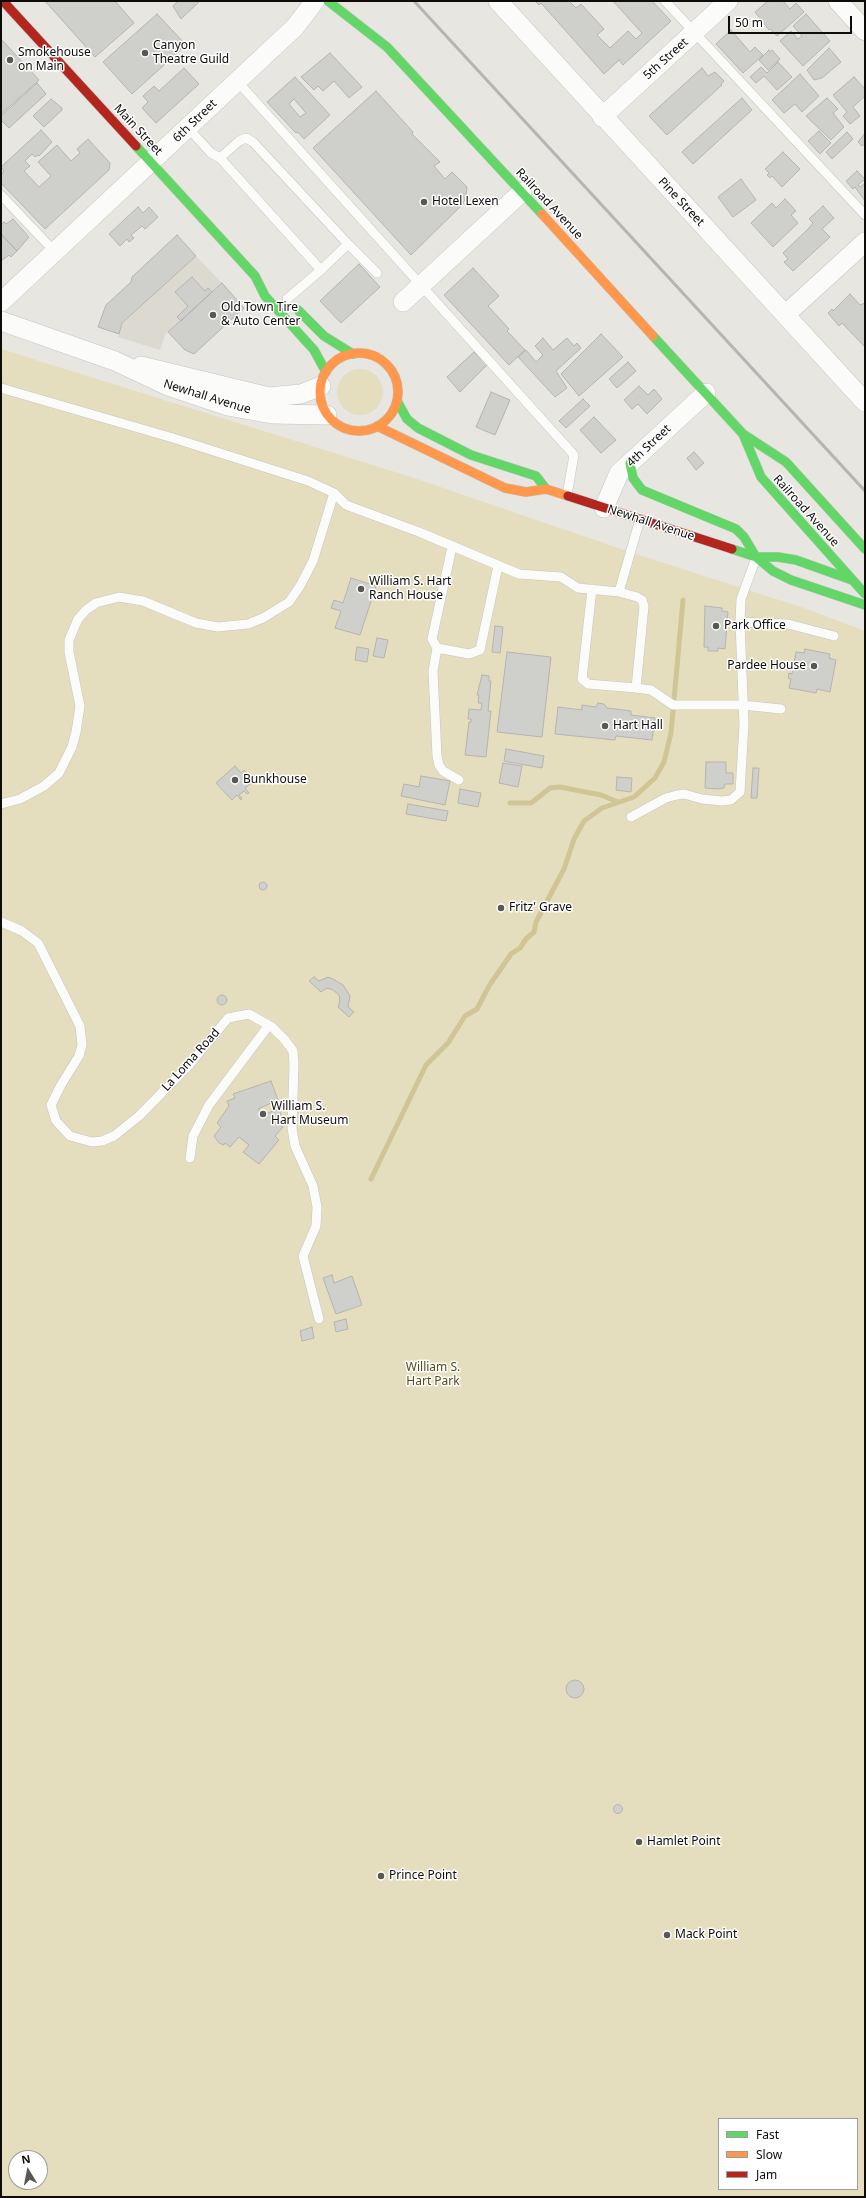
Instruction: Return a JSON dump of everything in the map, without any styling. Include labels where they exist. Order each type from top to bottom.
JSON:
[{"type":"street","name":"Main Street","points":[[3,1],[255,276],[277,290],[324,336],[353,354]]},
{"type":"street","name":"6th Street","points":[[1,302],[152,162],[295,26],[315,1]]},
{"type":"street","name":"Railroad Avenue","points":[[328,1],[387,47],[743,434],[786,462],[865,549]]},
{"type":"street","name":"Pine Street","points":[[498,1],[602,117],[865,402]]},
{"type":"street","name":"5th Street","points":[[602,117],[728,1]]},
{"type":"street","points":[[838,1],[865,31]]},
{"type":"street","points":[[402,302],[522,192]]},
{"type":"street","points":[[785,315],[865,242]]},
{"type":"street","name":"Main Street","points":[[255,276],[264,296],[314,350],[323,379]]},
{"type":"street","name":"Newhall Avenue","points":[[1,321],[115,361],[168,386],[228,406],[272,414],[327,415]]},
{"type":"street","points":[[397,401],[391,413],[377,426],[363,430],[350,430],[337,424],[327,415],[320,398],[323,379],[335,362],[353,354],[367,354],[385,364],[396,381],[397,401],[407,419],[418,428],[471,455],[536,476],[546,489]]},
{"type":"street","name":"Newhall Avenue","points":[[115,361],[170,371],[250,394],[269,397],[301,394],[323,379]]},
{"type":"street","name":"4th Street","points":[[604,508],[616,478],[630,463],[706,393]]},
{"type":"street","name":"Newhall Avenue","points":[[377,426],[505,488],[526,492],[546,489],[756,557],[796,560],[852,580],[865,583]]},
{"type":"street","name":"Railroad Avenue","points":[[743,434],[752,460],[761,477],[865,594]]},
{"type":"street","points":[[630,463],[633,478],[642,490],[736,529],[744,537],[756,557]]},
{"type":"street","name":"Newhall Avenue","points":[[756,557],[773,571],[790,580],[865,605]]},
{"type":"lane","points":[[665,1],[865,215]]},
{"type":"lane","points":[[237,81],[574,455],[567,495]]},
{"type":"lane","points":[[188,128],[210,153],[220,158],[321,270]]},
{"type":"lane","points":[[220,158],[246,138],[253,142],[377,273]]},
{"type":"lane","points":[[1,195],[55,252]]},
{"type":"lane","points":[[287,299],[321,270],[348,244]]},
{"type":"lane","points":[[1,388],[180,440],[308,481],[334,493],[346,505],[419,532],[519,574],[561,577],[578,588],[619,592],[637,597],[642,600],[644,606],[636,688]]},
{"type":"lane","points":[[1,804],[20,800],[44,786],[58,773],[72,747],[80,706],[68,652],[69,640],[78,620],[86,610],[96,603],[119,597],[143,601],[196,623],[218,627],[248,624],[263,618],[289,602],[300,586],[313,561],[334,493]]},
{"type":"lane","points":[[619,592],[640,519]]},
{"type":"lane","points":[[452,547],[432,639],[438,648],[434,671],[437,756],[439,765],[443,771],[459,780]]},
{"type":"lane","points":[[631,817],[666,798],[677,795],[684,794],[702,799],[722,801],[736,798],[740,792],[744,724],[742,706],[740,622],[741,599],[756,557]]},
{"type":"lane","points":[[438,648],[469,654],[480,650],[498,566]]},
{"type":"lane","points":[[592,589],[582,678],[588,684],[651,690],[673,704],[781,709]]},
{"type":"lane","points":[[740,622],[788,624],[834,636]]},
{"type":"lane","name":"La Loma Road","points":[[1,922],[22,931],[38,943],[80,1026],[82,1045],[79,1056],[61,1085],[51,1105],[56,1121],[70,1136],[80,1141],[102,1141],[114,1136],[139,1116],[190,1064],[228,1018],[249,1014],[269,1025],[285,1040],[293,1051],[295,1084],[292,1128],[295,1146],[312,1186],[317,1207],[316,1226],[304,1249],[303,1263],[319,1319]]},
{"type":"lane","points":[[190,1158],[193,1136],[209,1105],[269,1025]]},
{"type":"shaded area","points":[[196,256],[222,283],[165,335],[160,350],[118,337],[122,323]]},
{"type":"green space","name":"William S. Hart Park","points":[[1,349],[408,476],[633,553],[807,609],[865,631],[865,2197],[1,2197]]},
{"type":"green space","points":[[360,369],[373,373],[379,379],[383,392],[379,405],[373,411],[360,415],[347,411],[341,405],[337,392],[341,379],[347,373]]},
{"type":"building","points":[[45,1],[115,1],[134,23],[95,57]]},
{"type":"building","points":[[178,1],[200,1],[181,19],[173,6]]},
{"type":"building","points":[[535,1],[569,1],[576,8],[581,4],[604,29],[597,35],[610,48],[628,31],[636,39],[642,33],[613,1],[652,1],[671,21],[623,65],[619,60],[604,74],[541,3],[539,5]]},
{"type":"building","points":[[768,1],[783,1],[790,9],[796,3],[804,12],[777,36],[770,29],[769,30],[755,12]]},
{"type":"building","name":"Canyon Theatre Guild","points":[[157,14],[186,45],[132,94],[103,62]]},
{"type":"building","points":[[806,14],[830,41],[803,66],[780,41],[791,31],[798,39],[802,36],[793,26]]},
{"type":"building","points":[[731,30],[750,52],[755,47],[763,55],[743,73],[716,44]]},
{"type":"building","name":"Smokehouse on Main","points":[[1,39],[39,80],[1,114]]},
{"type":"building","points":[[829,48],[841,62],[822,78],[814,80],[807,70]]},
{"type":"building","points":[[769,50],[770,52],[772,50],[780,59],[768,70],[759,60]]},
{"type":"building","points":[[330,53],[362,87],[349,98],[334,81],[323,91],[318,86],[314,90],[301,77]]},
{"type":"building","points":[[778,62],[792,77],[777,90],[764,76],[756,83],[750,77],[761,67],[767,73]]},
{"type":"building","points":[[184,68],[199,84],[156,123],[142,108],[148,102],[143,96],[154,86],[159,91]]},
{"type":"building","points":[[702,68],[708,76],[715,72],[724,81],[721,84],[722,85],[667,135],[649,116]]},
{"type":"building","points":[[800,74],[819,96],[802,112],[795,104],[784,113],[772,100]]},
{"type":"building","points":[[295,77],[330,115],[304,139],[298,132],[296,133],[267,102]],"holes":[[[294,99],[306,113],[300,117],[289,104]]]},
{"type":"building","points":[[854,77],[865,89],[865,96],[853,107],[860,116],[850,124],[843,116],[847,112],[833,95]]},
{"type":"building","points":[[37,83],[46,94],[9,128],[1,120],[1,116]]},
{"type":"building","points":[[376,91],[413,132],[412,134],[440,162],[434,166],[445,179],[452,172],[467,187],[463,204],[411,255],[313,148]]},
{"type":"building","points":[[742,98],[752,110],[693,164],[682,152]]},
{"type":"building","points":[[827,98],[838,109],[833,113],[844,127],[831,140],[806,116]]},
{"type":"building","points":[[51,99],[62,108],[62,110],[44,127],[33,116]]},
{"type":"building","points":[[41,130],[52,142],[39,156],[38,155],[35,157],[32,154],[25,161],[30,166],[24,171],[39,187],[51,176],[38,162],[57,145],[71,161],[80,153],[77,149],[88,139],[110,163],[109,170],[45,229],[1,183],[1,174],[4,171],[1,167]]},
{"type":"building","points":[[819,131],[831,143],[820,154],[808,141]]},
{"type":"building","points":[[847,132],[853,139],[832,159],[826,152]]},
{"type":"building","points":[[865,133],[865,144],[862,146],[858,142]]},
{"type":"building","points":[[783,152],[800,169],[782,187],[772,176],[770,178],[767,175],[769,173],[765,169]]},
{"type":"building","points":[[857,171],[865,179],[858,185],[860,187],[865,183],[865,201],[855,187],[853,189],[846,181]]},
{"type":"building","points":[[741,179],[756,200],[733,217],[718,197]]},
{"type":"building","points":[[785,199],[796,211],[791,215],[798,223],[773,247],[751,223],[772,203],[776,208]]},
{"type":"building","points":[[823,206],[834,218],[822,229],[830,237],[793,271],[784,262],[788,259],[783,253],[809,228],[813,223],[809,219]]},
{"type":"building","points":[[138,207],[143,213],[149,207],[158,217],[145,229],[142,226],[131,235],[134,238],[129,242],[127,239],[120,246],[109,234]]},
{"type":"building","points":[[13,219],[29,237],[17,251],[1,234],[1,224],[4,222],[6,224]]},
{"type":"building","points":[[1,234],[17,251],[11,257],[9,255],[1,261]]},
{"type":"building","points":[[177,235],[196,256],[122,323],[119,334],[98,327],[106,305],[131,282],[132,277]]},
{"type":"building","points":[[359,264],[380,287],[341,323],[320,301]]},
{"type":"building","points":[[473,268],[499,296],[488,306],[509,329],[507,331],[525,350],[509,365],[444,295]]},
{"type":"building","points":[[192,277],[205,291],[208,288],[212,292],[181,321],[177,317],[188,306],[175,292]]},
{"type":"building","name":"Old Town Tire & Auto Center","points":[[222,283],[244,308],[194,354],[185,350],[168,332]]},
{"type":"building","points":[[850,294],[860,305],[865,303],[865,347],[842,323],[839,326],[828,313],[832,309],[833,311]]},
{"type":"building","points":[[601,334],[623,357],[579,396],[561,374]]},
{"type":"building","points":[[543,338],[553,350],[567,338],[574,346],[577,343],[581,348],[556,371],[567,388],[555,397],[518,357],[526,350],[536,362],[543,355],[535,346]]},
{"type":"building","points":[[474,352],[487,365],[460,392],[447,377]]},
{"type":"building","points":[[628,362],[636,371],[617,388],[609,379]]},
{"type":"building","points":[[639,386],[648,395],[654,389],[662,399],[647,414],[638,404],[632,409],[624,400]]},
{"type":"building","points":[[491,392],[510,400],[495,435],[476,427]]},
{"type":"building","points":[[583,399],[590,406],[566,428],[559,421]]},
{"type":"building","points":[[594,417],[616,440],[601,453],[580,430]]},
{"type":"building","points":[[694,452],[704,463],[696,470],[687,458]]},
{"type":"building","points":[[351,578],[376,586],[360,635],[335,628],[341,611],[331,608],[334,600],[343,603]]},
{"type":"building","name":"Park Office","points":[[705,606],[722,608],[722,611],[728,612],[725,649],[718,648],[718,651],[708,651],[708,647],[704,647]]},
{"type":"building","points":[[495,626],[503,627],[500,653],[492,652]]},
{"type":"building","points":[[377,638],[388,640],[384,658],[373,656]]},
{"type":"building","points":[[357,647],[369,649],[367,662],[355,660]]},
{"type":"building","name":"Pardee House","points":[[805,649],[830,654],[829,658],[836,660],[830,692],[817,689],[816,693],[789,688],[791,679],[788,678],[789,673],[792,674],[796,652],[804,653]]},
{"type":"building","points":[[507,652],[551,657],[542,737],[497,732]]},
{"type":"building","points":[[482,675],[489,676],[489,681],[491,681],[488,711],[491,711],[486,757],[465,755],[469,722],[471,722],[471,719],[468,719],[469,709],[481,710],[482,703],[478,703],[479,695],[477,695]]},
{"type":"building","name":"Hart Hall","points":[[598,703],[604,704],[607,708],[631,711],[631,715],[655,718],[652,740],[616,736],[615,740],[555,734],[558,707],[582,710],[582,705],[596,707]]},
{"type":"building","points":[[506,749],[544,756],[542,768],[504,761]]},
{"type":"building","points":[[706,762],[726,762],[726,773],[733,773],[733,784],[725,784],[724,788],[718,789],[705,788]]},
{"type":"building","points":[[503,763],[522,766],[518,787],[499,783]]},
{"type":"building","points":[[235,766],[241,773],[244,770],[254,781],[245,788],[249,793],[247,794],[244,791],[239,795],[242,798],[241,800],[237,795],[232,800],[216,783]]},
{"type":"building","points":[[753,768],[759,768],[757,798],[751,798]]},
{"type":"building","points":[[421,776],[450,781],[445,805],[401,796],[404,784],[419,787]]},
{"type":"building","points":[[617,777],[632,778],[631,792],[616,790]]},
{"type":"building","points":[[460,789],[481,793],[478,807],[458,803]]},
{"type":"building","points":[[408,804],[448,811],[446,821],[406,814]]},
{"type":"building","points":[[261,882],[265,882],[267,886],[265,890],[261,890],[259,888],[259,884]]},
{"type":"building","points":[[314,977],[319,981],[328,977],[343,985],[350,996],[348,1007],[354,1012],[349,1017],[338,1007],[340,1001],[339,995],[333,990],[327,988],[321,992],[309,981]]},
{"type":"building","points":[[220,995],[224,995],[226,996],[226,1004],[220,1005],[217,1002],[217,998]]},
{"type":"building","points":[[271,1081],[278,1100],[258,1109],[265,1114],[279,1109],[281,1115],[273,1118],[283,1127],[275,1136],[279,1140],[259,1164],[243,1152],[249,1145],[239,1137],[230,1147],[225,1143],[224,1145],[219,1143],[214,1136],[221,1127],[217,1123],[229,1106],[227,1101],[235,1098],[233,1094]]},
{"type":"building","points":[[332,1275],[334,1283],[352,1276],[362,1305],[336,1314],[323,1278]]},
{"type":"building","points":[[346,1319],[348,1329],[336,1332],[334,1322]]},
{"type":"building","points":[[312,1327],[314,1338],[302,1341],[300,1331]]},
{"type":"building","points":[[571,1680],[579,1680],[584,1685],[582,1696],[579,1698],[571,1698],[566,1693],[566,1685]]},
{"type":"building","points":[[616,1805],[620,1805],[622,1809],[620,1813],[616,1813],[614,1811],[614,1807]]},
{"type":"waterway","points":[[371,1179],[426,1065],[448,1043],[465,1016],[477,1009],[489,986],[511,954],[520,948],[526,939],[534,932],[536,922],[564,869],[574,839],[584,821],[602,808],[634,797],[655,778],[664,762],[671,733],[683,600]]},
{"type":"waterway","points":[[510,803],[531,803],[550,788],[560,787],[601,795],[618,802]]},
{"type":"railway","points":[[414,1],[865,491]]},
{"type":"traffic: fast","points":[[328,1],[387,47],[542,214]]},
{"type":"traffic: fast","points":[[136,146],[255,276],[265,296],[314,350],[326,372]]},
{"type":"traffic: fast","points":[[298,310],[324,336],[353,354]]},
{"type":"traffic: fast","points":[[653,336],[743,434],[786,462],[865,549]]},
{"type":"traffic: fast","points":[[397,401],[407,419],[418,428],[471,455],[536,476],[546,489]]},
{"type":"traffic: fast","points":[[743,434],[761,477],[865,594]]},
{"type":"traffic: fast","points":[[630,463],[633,478],[642,490],[736,529],[744,537],[756,557],[773,571],[791,580],[865,605]]},
{"type":"traffic: fast","points":[[732,549],[756,557],[778,557],[796,560],[852,580]]},
{"type":"traffic: slow","points":[[542,214],[653,336]]},
{"type":"traffic: slow","points":[[359,353],[374,356],[386,365],[395,377],[398,392],[395,407],[386,419],[374,428],[359,431],[344,428],[332,419],[323,407],[320,392],[323,377],[332,365],[344,356],[359,353]]},
{"type":"traffic: slow","points":[[377,426],[505,488],[526,492],[546,489],[568,496]]},
{"type":"traffic: jam","points":[[3,1],[136,146]]},
{"type":"traffic: jam","points":[[568,496],[732,549]]},
{"type":"place","name":"Canyon Theatre Guild","points":[[145,53]]},
{"type":"place","name":"Smokehouse on Main","points":[[10,60]]},
{"type":"place","name":"Hotel Lexen","points":[[424,202]]},
{"type":"place","name":"Old Town Tire & Auto Center","points":[[213,315]]},
{"type":"place","name":"William S. Hart Ranch House","points":[[361,589]]},
{"type":"place","name":"Park Office","points":[[716,626]]},
{"type":"place","name":"Pardee House","points":[[814,666]]},
{"type":"place","name":"Hart Hall","points":[[605,726]]},
{"type":"place","name":"Bunkhouse","points":[[235,780]]},
{"type":"place","name":"Fritz' Grave","points":[[501,908]]},
{"type":"place","name":"William S. Hart Museum","points":[[263,1114]]},
{"type":"place","name":"Hamlet Point","points":[[639,1842]]},
{"type":"place","name":"Prince Point","points":[[381,1876]]},
{"type":"place","name":"Mack Point","points":[[667,1935]]}]
